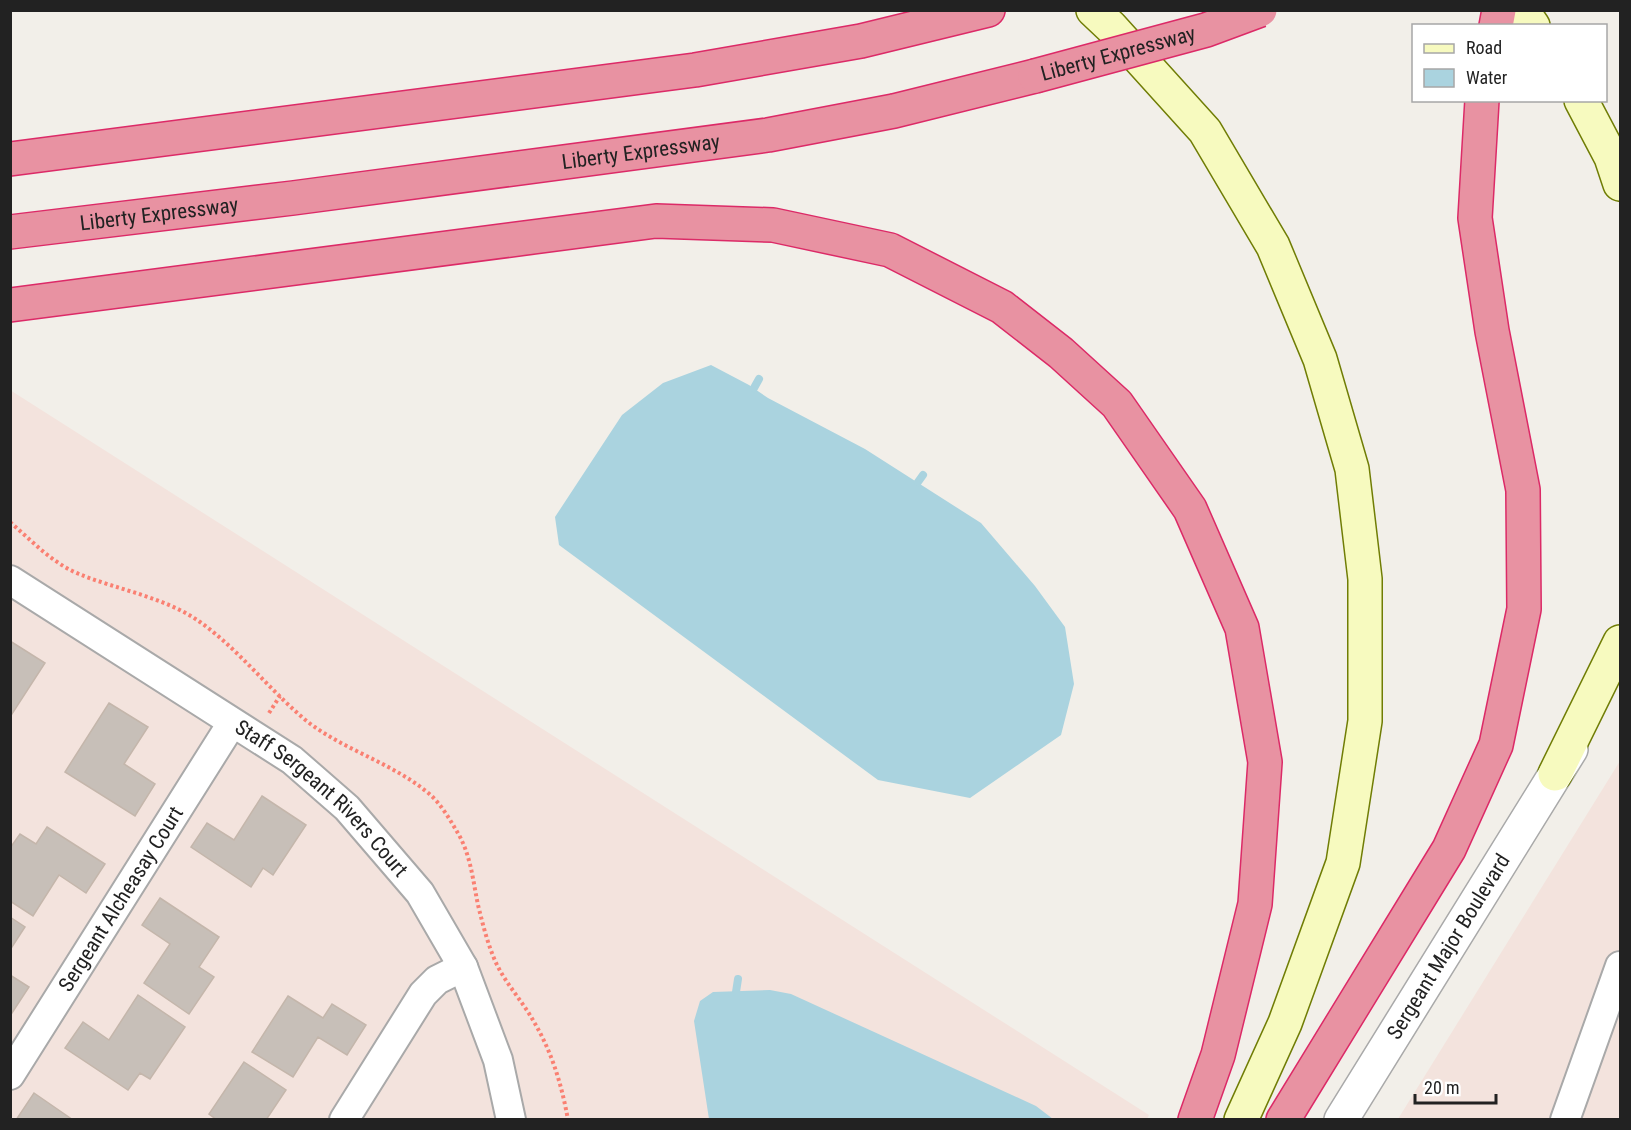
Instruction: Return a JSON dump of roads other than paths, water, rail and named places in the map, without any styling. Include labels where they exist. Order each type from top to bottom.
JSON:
[{"type":"highway","points":[[10,159],[695,70],[861,41],[988,10]]},
{"type":"highway","name":"Liberty Expressway","points":[[10,232],[768,135],[894,111],[1035,76],[1206,30],[1260,10]]},
{"type":"highway","points":[[1284,1119],[1449,849],[1496,745],[1524,609],[1523,490],[1492,331],[1475,218],[1482,102]]},
{"type":"highway","points":[[10,305],[656,221],[773,225],[890,250],[1002,307],[1061,353],[1117,404],[1190,509],[1242,628],[1265,762],[1255,904],[1218,1055],[1195,1119]]},
{"type":"main road","points":[[1093,10],[1205,131],[1273,246],[1320,359],[1352,469],[1365,579],[1365,721],[1342,863],[1285,1023],[1241,1119]]},
{"type":"main road","points":[[1522,10],[1532,24]]},
{"type":"main road","points":[[1582,102],[1611,157],[1620,184]]},
{"type":"main road","points":[[1555,774],[1620,642]]},
{"type":"street","name":"Staff Sergeant Rivers Court","points":[[10,580],[292,760],[347,808],[420,893],[463,967],[498,1060],[511,1119]]},
{"type":"street","name":"Sergeant Major Boulevard","points":[[1341,1119],[1620,670]]},
{"type":"street","name":"Sergeant Alcheasay Court","points":[[10,1075],[232,723]]},
{"type":"street","points":[[1565,1119],[1620,966]]},
{"type":"street","points":[[344,1119],[423,994],[438,980],[463,967]]},
{"type":"water","points":[[711,365],[865,449],[981,523],[1035,586],[1065,627],[1074,684],[1061,735],[970,798],[878,780],[559,545],[555,517],[622,415],[663,383]]},
{"type":"water","points":[[770,990],[791,994],[1036,1106],[1053,1119],[709,1119],[694,1021],[700,1001],[713,992]]},
{"type":"waterway","points":[[754,388],[759,379]]},
{"type":"waterway","points":[[918,482],[923,475]]},
{"type":"waterway","points":[[736,992],[738,979]]}]
